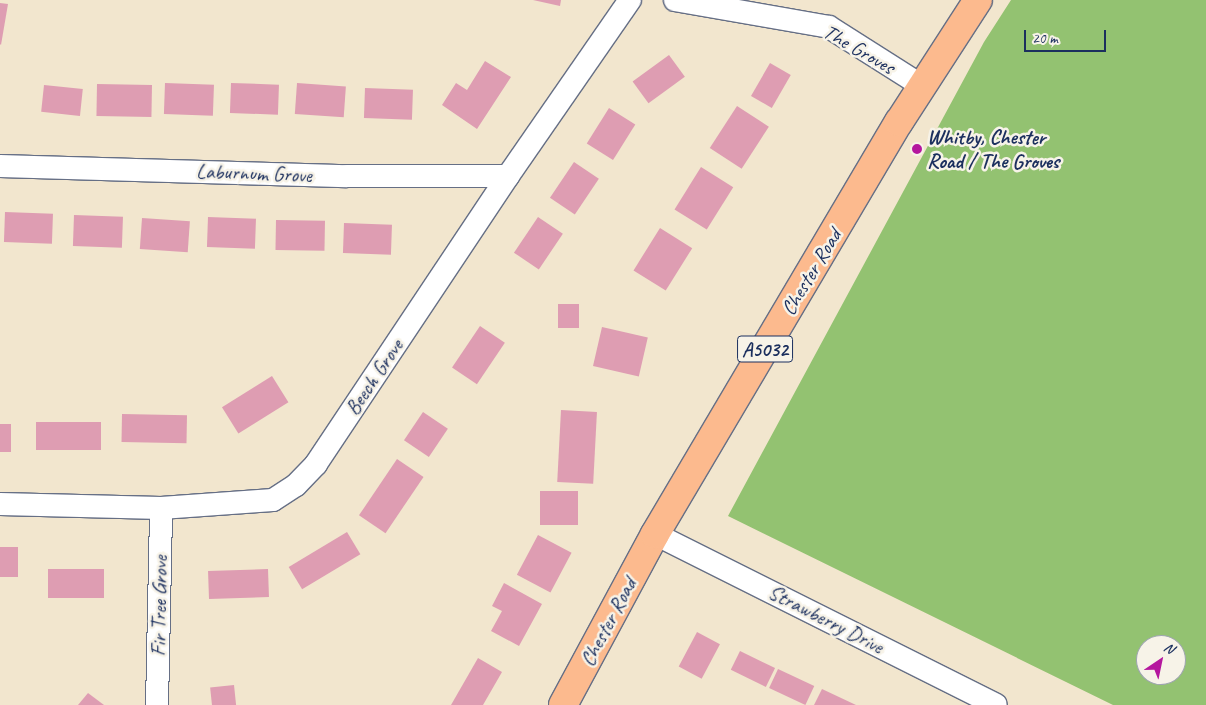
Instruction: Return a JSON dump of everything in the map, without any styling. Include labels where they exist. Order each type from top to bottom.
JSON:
[{"type":"main road","name":"Chester Road","points":[[564,705],[655,534],[922,86],[978,0]]},
{"type":"street","name":"The Groves","points":[[675,0],[829,27],[922,86]]},
{"type":"street","name":"Beech Grove","points":[[0,504],[161,508],[273,500],[296,484],[316,464],[508,176],[624,9]]},
{"type":"street","name":"Laburnum Grove","points":[[0,166],[347,176],[508,176]]},
{"type":"street","name":"Fir Tree Grove","points":[[157,705],[161,508]]},
{"type":"street","name":"Strawberry Drive","points":[[655,534],[996,705]]},
{"type":"green space","points":[[1011,0],[1206,0],[1206,705],[1113,705],[728,516],[984,42]]},
{"type":"building","points":[[533,0],[561,0],[560,6]]},
{"type":"building","points":[[0,3],[8,4],[1,45],[0,44]]},
{"type":"building","points":[[669,55],[685,77],[648,103],[633,81]]},
{"type":"building","points":[[485,61],[511,77],[477,129],[442,105],[456,83],[467,90]]},
{"type":"building","points":[[770,63],[791,75],[772,108],[751,96]]},
{"type":"building","points":[[165,83],[214,85],[213,116],[164,114]]},
{"type":"building","points":[[231,83],[279,85],[278,115],[230,113]]},
{"type":"building","points":[[297,83],[346,86],[344,117],[295,114]]},
{"type":"building","points":[[97,84],[152,85],[151,117],[96,116]]},
{"type":"building","points":[[44,85],[83,89],[80,116],[41,112]]},
{"type":"building","points":[[365,88],[413,90],[412,120],[364,118]]},
{"type":"building","points":[[737,106],[769,127],[742,169],[710,148]]},
{"type":"building","points":[[609,108],[635,124],[613,160],[587,144]]},
{"type":"building","points":[[574,162],[599,179],[575,214],[550,198]]},
{"type":"building","points":[[701,167],[733,187],[707,230],[675,209]]},
{"type":"building","points":[[5,212],[53,214],[52,244],[4,242]]},
{"type":"building","points":[[74,215],[123,217],[122,248],[73,246]]},
{"type":"building","points":[[208,217],[256,219],[255,249],[207,247]]},
{"type":"building","points":[[538,217],[563,234],[539,269],[514,253]]},
{"type":"building","points":[[142,218],[190,221],[188,252],[140,249]]},
{"type":"building","points":[[276,220],[325,221],[324,251],[275,250]]},
{"type":"building","points":[[344,223],[392,225],[391,255],[343,253]]},
{"type":"building","points":[[660,228],[692,248],[666,291],[634,270]]},
{"type":"building","points":[[558,304],[579,304],[579,328],[558,328]]},
{"type":"building","points":[[480,326],[505,343],[477,384],[452,367]]},
{"type":"building","points":[[602,327],[648,338],[639,377],[593,366]]},
{"type":"building","points":[[272,376],[288,402],[238,434],[222,407]]},
{"type":"building","points":[[561,410],[597,412],[593,484],[557,482]]},
{"type":"building","points":[[423,412],[448,429],[429,457],[404,440]]},
{"type":"building","points":[[122,414],[187,415],[187,443],[122,442]]},
{"type":"building","points":[[36,422],[101,422],[101,450],[36,450]]},
{"type":"building","points":[[0,424],[11,424],[11,452],[0,452]]},
{"type":"building","points":[[397,459],[424,477],[386,533],[359,515]]},
{"type":"building","points":[[540,491],[578,491],[578,525],[540,525]]},
{"type":"building","points":[[347,532],[360,554],[302,589],[289,567]]},
{"type":"building","points":[[538,535],[572,553],[550,593],[517,575]]},
{"type":"building","points":[[0,547],[18,547],[18,577],[0,577]]},
{"type":"building","points":[[48,569],[104,569],[104,598],[48,598]]},
{"type":"building","points":[[268,569],[269,597],[209,599],[208,571]]},
{"type":"building","points":[[504,583],[542,604],[519,646],[491,631],[502,611],[492,606]]},
{"type":"building","points":[[697,632],[720,644],[702,679],[679,666]]},
{"type":"building","points":[[740,651],[775,668],[766,687],[731,670]]},
{"type":"building","points":[[478,658],[502,672],[483,705],[451,705]]},
{"type":"building","points":[[778,669],[814,686],[805,705],[769,688]]},
{"type":"building","points":[[234,685],[236,705],[212,705],[210,688]]},
{"type":"building","points":[[822,689],[856,705],[814,705]]},
{"type":"building","points":[[88,693],[104,705],[78,705]]},
{"type":"place","name":"Whitby, Chester Road / The Groves","points":[[917,149]]}]
